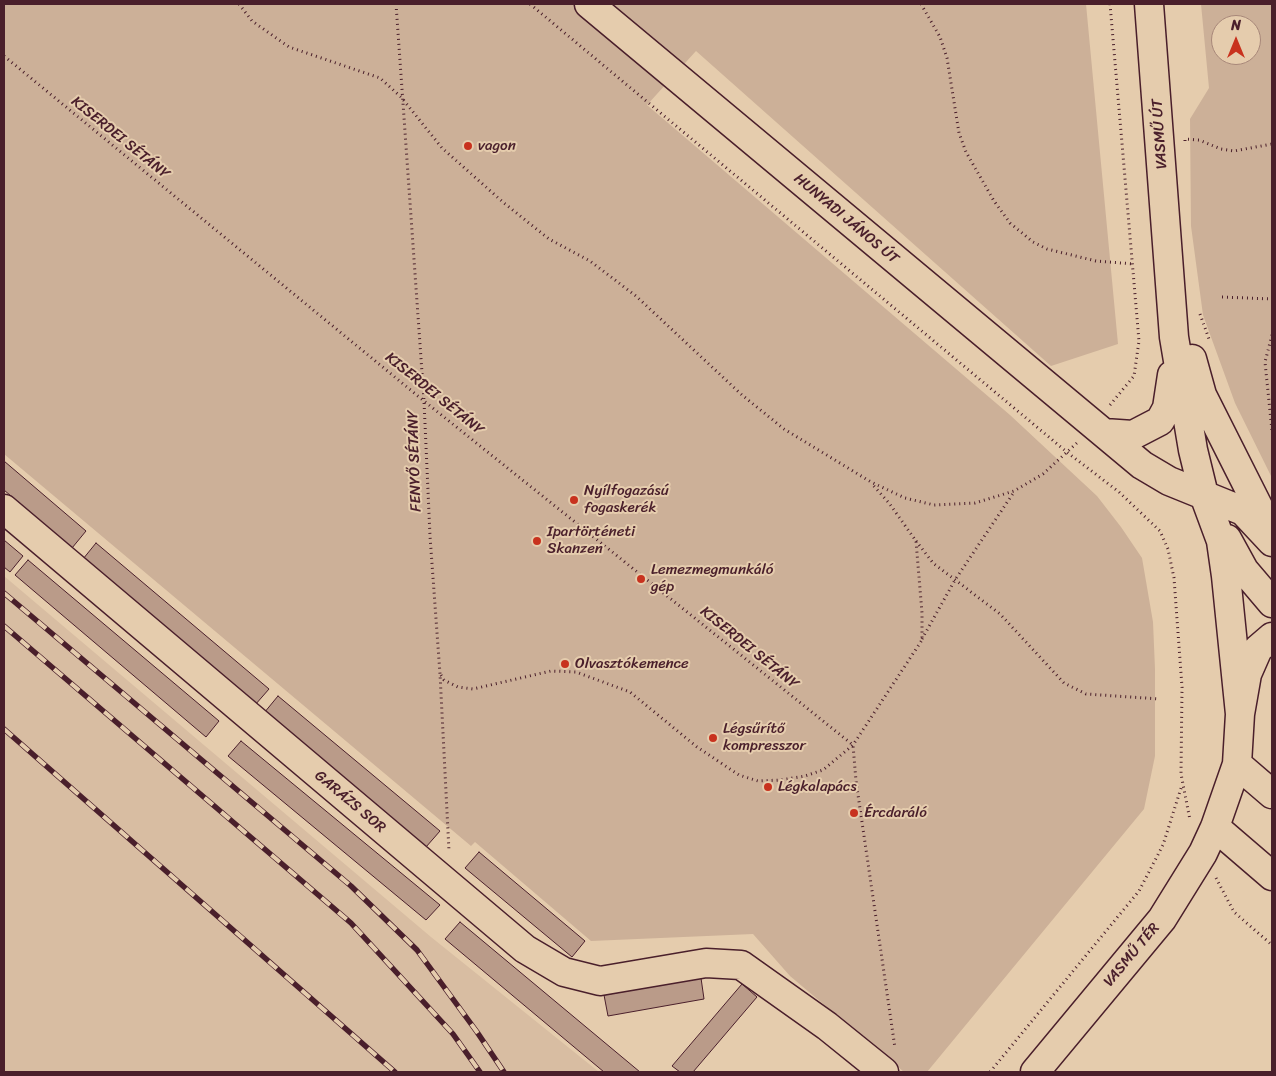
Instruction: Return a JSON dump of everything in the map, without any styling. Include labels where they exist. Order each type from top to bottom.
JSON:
[{"type":"street","name":"HUNYADI JÁNOS ÚT","points":[[589,4],[1142,465],[1169,480],[1204,495]]},
{"type":"street","name":"VASMŰ ÚT","points":[[1149,4],[1170,265]]},
{"type":"street","points":[[1170,265],[1174,337],[1184,405],[1204,495],[1224,558],[1240,714]]},
{"type":"street","points":[[1170,265],[1202,395],[1272,533]]},
{"type":"street","points":[[1098,429],[1133,435],[1160,421],[1167,408],[1171,390],[1174,337]]},
{"type":"street","points":[[1204,495],[1243,512],[1272,542]]},
{"type":"street","points":[[1204,495],[1244,570],[1272,603]]},
{"type":"street","name":"GARÁZS SOR","points":[[4,509],[525,949],[564,972],[600,981],[706,963],[741,965],[827,1026],[890,1063]]},
{"type":"street","points":[[1240,714],[1246,674],[1258,649],[1272,637]]},
{"type":"street","name":"VASMŰ TÉR","points":[[1035,1072],[1162,919],[1203,853],[1215,827],[1237,764],[1240,714]]},
{"type":"street","points":[[1237,764],[1272,794]]},
{"type":"street","points":[[1215,827],[1272,876]]},
{"type":"path","points":[[239,4],[252,21],[283,43],[380,78],[401,97],[442,148],[504,203],[549,239],[590,261],[636,296],[742,395],[784,429],[871,482],[906,498],[934,505],[975,503],[1014,491],[1043,474],[1068,454]]},
{"type":"path","name":"FENYŐ SÉTÁNY","points":[[396,4],[401,97],[424,401],[451,887]]},
{"type":"path","points":[[530,4],[1068,454],[1119,492],[1160,531],[1168,549],[1174,578],[1182,704],[1183,784],[1192,828],[1234,912],[1272,944]]},
{"type":"path","points":[[921,4],[940,37],[946,58],[959,132],[966,152],[994,201],[1010,223],[1033,242],[1047,249],[1096,261],[1134,264]]},
{"type":"path","points":[[1098,429],[1134,376],[1139,341],[1134,264],[1110,4]]},
{"type":"path","name":"KISERDEI SÉTÁNY","points":[[4,56],[424,401],[853,745]]},
{"type":"path","points":[[1186,148],[1185,139],[1199,140],[1221,149],[1234,150],[1272,144]]},
{"type":"path","points":[[1222,298],[1272,299]]},
{"type":"path","points":[[1199,307],[1210,343]]},
{"type":"path","points":[[1272,335],[1265,362],[1272,431]]},
{"type":"path","points":[[871,482],[889,503],[933,563],[1000,614],[1064,683],[1086,694],[1160,699]]},
{"type":"path","points":[[440,674],[444,680],[458,687],[473,689],[551,671],[576,672],[600,679],[630,692],[698,747],[739,775],[758,781],[789,779],[823,770],[853,745],[922,640],[955,580],[1014,491]]},
{"type":"path","points":[[916,541],[922,613],[922,640]]},
{"type":"path","points":[[853,745],[890,1063]]},
{"type":"path","points":[[990,1072],[1139,891],[1163,845],[1183,784]]},
{"type":"shaded area","points":[[4,4],[1086,4],[1118,344],[1051,366],[696,51],[647,105],[1010,415],[1097,496],[1142,558],[1153,622],[1155,669],[1155,756],[1144,809],[927,1072],[904,1072],[790,976],[753,934],[591,941],[475,842],[471,846],[4,454]]},
{"type":"shaded area","points":[[1201,4],[1272,4],[1272,478],[1235,403],[1203,315],[1191,226],[1190,119],[1209,88]]},
{"type":"shaded area","points":[[4,576],[431,937],[599,1072],[4,1072]]},
{"type":"building","points":[[4,461],[86,531],[72,548],[4,490]]},
{"type":"building","points":[[4,540],[23,556],[10,572],[4,567]]},
{"type":"building","points":[[96,543],[269,689],[255,705],[83,559]]},
{"type":"building","points":[[28,560],[219,721],[206,737],[15,575]]},
{"type":"building","points":[[278,696],[440,831],[426,847],[264,713]]},
{"type":"building","points":[[241,741],[440,905],[426,920],[228,756]]},
{"type":"building","points":[[479,852],[585,941],[572,957],[465,868]]},
{"type":"building","points":[[460,922],[640,1072],[604,1072],[445,939]]},
{"type":"building","points":[[701,978],[704,999],[608,1016],[604,995]]},
{"type":"building","points":[[742,984],[757,997],[693,1072],[680,1072],[672,1066]]},
{"type":"railway","points":[[4,593],[351,886],[417,950],[504,1072]]},
{"type":"railway","points":[[4,626],[351,923],[453,1034],[480,1072]]},
{"type":"railway","points":[[4,729],[395,1072]]},
{"type":"place","name":"vagon","points":[[468,146]]},
{"type":"place","name":"Nyílfogazású fogaskerék","points":[[574,500]]},
{"type":"place","name":"Ipartörténeti Skanzen","points":[[537,541]]},
{"type":"place","name":"Lemezmegmunkáló gép","points":[[641,579]]},
{"type":"place","name":"Olvasztókemence","points":[[565,664]]},
{"type":"place","name":"Légsűrítő kompresszor","points":[[713,738]]},
{"type":"place","name":"Légkalapács","points":[[768,787]]},
{"type":"place","name":"Ércdaráló","points":[[854,813]]}]
